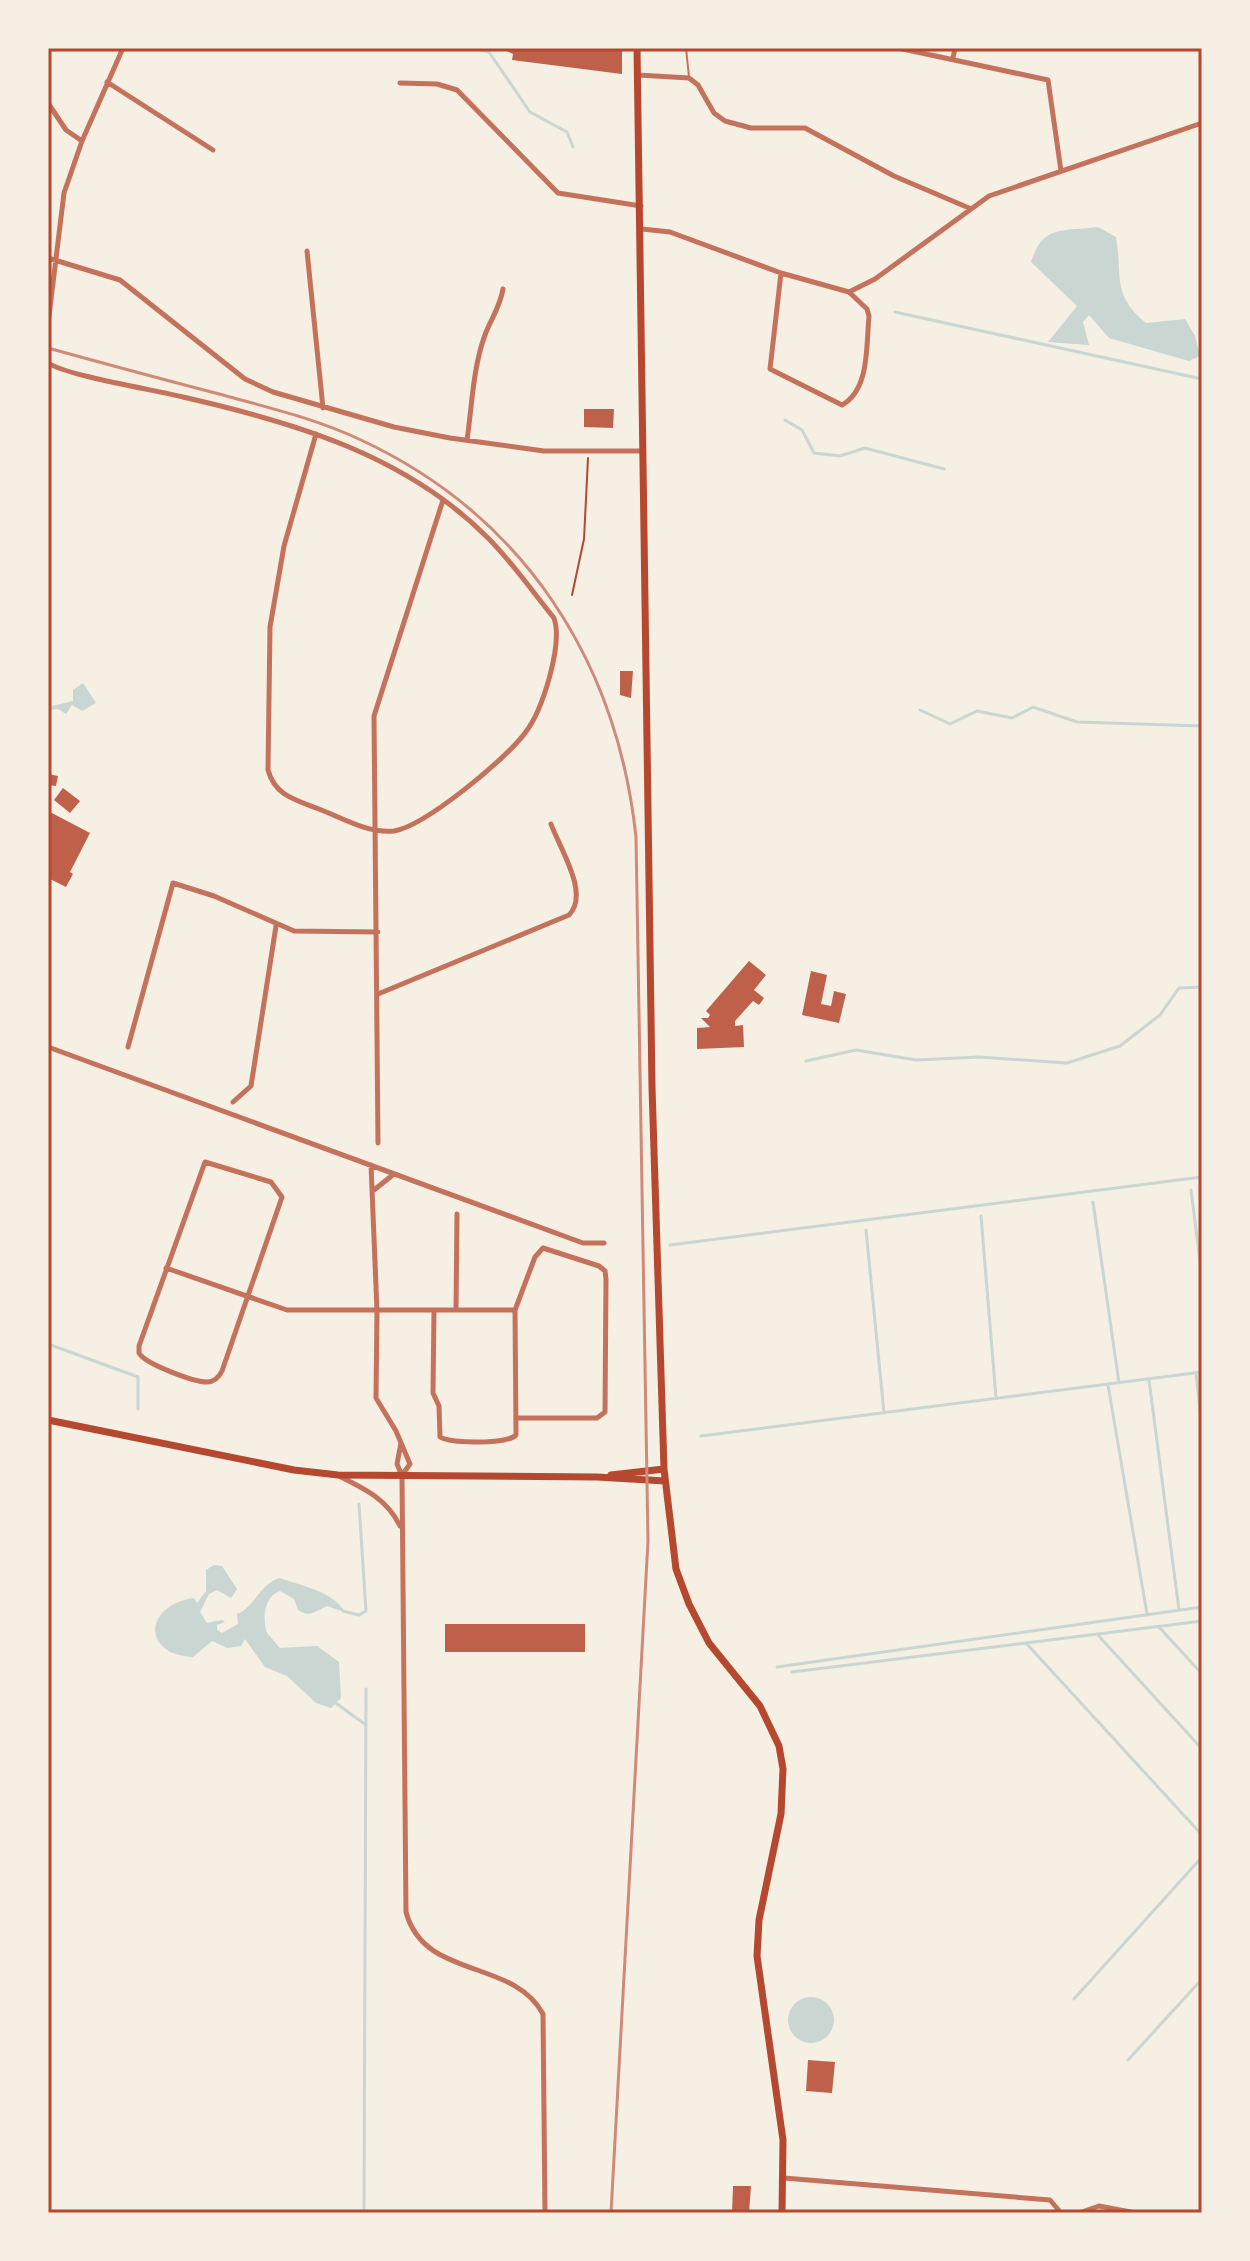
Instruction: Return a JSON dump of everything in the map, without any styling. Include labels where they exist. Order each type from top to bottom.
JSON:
[{"type":"main road","points":[[637,48],[642,206],[652,1087],[664,1469],[676,1569],[689,1604],[709,1643],[760,1706],[779,1746],[783,1769],[781,1814],[759,1920],[757,1956],[781,2125],[782,2213]]},
{"type":"main road","points":[[48,1420],[294,1470],[338,1475],[597,1477],[665,1481]]},
{"type":"main road","points":[[597,1477],[664,1469]]},
{"type":"street","points":[[48,324],[64,193],[82,141],[123,48]]},
{"type":"street","points":[[900,48],[1048,80],[1061,171]]},
{"type":"street","points":[[953,58],[955,48]]},
{"type":"street","points":[[638,75],[689,78],[698,85],[714,113],[725,121],[751,128],[805,128],[894,176],[970,208]]},
{"type":"street","points":[[107,82],[213,150]]},
{"type":"street","points":[[400,83],[437,84],[457,90],[558,193],[642,206]]},
{"type":"street","points":[[48,103],[66,130],[82,141]]},
{"type":"street","points":[[849,292],[888,270],[989,196],[1202,123]]},
{"type":"street","points":[[642,229],[670,232],[781,273],[849,292],[867,309],[869,316],[861,387],[854,398],[842,405],[770,369],[781,273]]},
{"type":"street","points":[[307,251],[323,408]]},
{"type":"street","points":[[48,258],[120,280],[245,379],[323,408],[467,440],[544,451],[644,451]]},
{"type":"street","points":[[467,440],[479,357],[485,334],[499,310],[503,289]]},
{"type":"street","points":[[48,363],[221,406],[316,434],[383,461],[443,500],[505,556],[554,618],[559,632],[558,647],[534,718],[519,741],[427,819],[411,827],[376,831],[286,796],[271,782],[268,770],[270,627],[284,546],[316,434]]},
{"type":"street","points":[[378,1143],[374,716],[443,500]]},
{"type":"street","points":[[378,994],[569,915],[577,907],[579,894],[551,824]]},
{"type":"street","points":[[128,1047],[173,883],[214,896],[276,926],[320,933],[378,932]]},
{"type":"street","points":[[233,1102],[251,1086],[276,926]]},
{"type":"street","points":[[48,1047],[583,1243],[604,1243]]},
{"type":"street","points":[[205,1162],[271,1182],[280,1190],[281,1203],[247,1297],[218,1378],[205,1382],[148,1362],[139,1353],[205,1162]]},
{"type":"street","points":[[371,1165],[377,1311],[376,1398],[410,1464],[402,1476]]},
{"type":"street","points":[[373,1191],[395,1174]]},
{"type":"street","points":[[456,1310],[457,1214]]},
{"type":"street","points":[[434,1310],[433,1393],[439,1406],[440,1437],[451,1441],[513,1440],[517,1418],[515,1310],[535,1257],[543,1248],[549,1248],[605,1271],[605,1412],[597,1418],[517,1418]]},
{"type":"street","points":[[166,1268],[287,1310],[515,1310]]},
{"type":"street","points":[[401,1443],[397,1464],[402,1476],[406,1912],[423,1946],[447,1959],[517,1986],[533,1999],[543,2014],[545,2213]]},
{"type":"street","points":[[338,1475],[372,1492],[387,1504],[401,1527]]},
{"type":"street","points":[[784,2178],[1050,2200],[1061,2213]]},
{"type":"street","points":[[1079,2213],[1099,2206],[1136,2213]]},
{"type":"lane","points":[[686,48],[689,78]]},
{"type":"path","points":[[572,595],[584,539],[589,452]]},
{"type":"shaded area","points":[[1098,227],[1116,237],[1120,284],[1135,313],[1146,323],[1185,319],[1195,336],[1200,356],[1189,361],[1109,338],[1089,315],[1083,322],[1089,345],[1048,342],[1077,306],[1031,262],[1036,250],[1049,235],[1057,232]]},
{"type":"shaded area","points":[[83,683],[96,703],[82,711],[72,705],[66,714],[58,709],[48,710],[48,707],[73,701],[73,690]]},
{"type":"shaded area","points":[[214,1565],[222,1566],[237,1589],[231,1598],[217,1590],[209,1594],[200,1612],[207,1623],[225,1622],[217,1625],[217,1630],[222,1633],[238,1624],[237,1614],[279,1578],[315,1590],[340,1605],[345,1612],[327,1606],[306,1613],[298,1610],[294,1599],[280,1591],[271,1598],[265,1615],[267,1633],[280,1648],[317,1646],[339,1662],[341,1698],[331,1708],[316,1703],[287,1676],[265,1667],[245,1639],[241,1646],[227,1648],[212,1641],[193,1657],[164,1648],[157,1639],[155,1629],[158,1619],[178,1602],[194,1598],[197,1603],[206,1591],[206,1570]]},
{"type":"shaded area","points":[[811,1997],[827,2004],[834,2020],[827,2036],[811,2043],[795,2036],[788,2020],[795,2004]]},
{"type":"building","points":[[500,48],[622,48],[622,74],[512,60],[513,54]]},
{"type":"building","points":[[584,409],[614,409],[613,428],[584,427]]},
{"type":"building","points":[[620,671],[633,671],[631,698],[620,695]]},
{"type":"building","points":[[48,774],[58,776],[56,786],[48,785]]},
{"type":"building","points":[[63,788],[80,801],[70,813],[54,800]]},
{"type":"building","points":[[48,811],[90,833],[70,872],[73,874],[66,887],[48,878]]},
{"type":"building","points":[[749,961],[766,975],[754,990],[764,998],[759,1005],[753,1001],[735,1021],[735,1026],[743,1025],[744,1047],[697,1049],[697,1028],[710,1027],[701,1018],[708,1018],[710,1015],[706,1011]]},
{"type":"building","points":[[811,971],[827,975],[821,1004],[831,1006],[834,991],[846,994],[839,1023],[802,1015]]},
{"type":"building","points":[[445,1624],[585,1624],[585,1652],[445,1652]]},
{"type":"building","points":[[808,2060],[835,2062],[832,2093],[806,2091]]},
{"type":"building","points":[[733,2186],[751,2186],[749,2213],[732,2213]]},
{"type":"waterway","points":[[475,48],[489,52],[530,112],[567,132],[573,147]]},
{"type":"waterway","points":[[895,312],[1202,379]]},
{"type":"waterway","points":[[785,420],[802,430],[814,453],[840,456],[865,448],[944,469]]},
{"type":"waterway","points":[[920,710],[950,724],[977,711],[1012,718],[1033,707],[1077,722],[1202,726]]},
{"type":"waterway","points":[[806,1061],[856,1050],[916,1060],[979,1057],[1067,1063],[1120,1046],[1160,1015],[1179,988],[1202,987]]},
{"type":"waterway","points":[[670,1245],[1202,1177]]},
{"type":"waterway","points":[[1191,1190],[1202,1277]]},
{"type":"waterway","points":[[1093,1202],[1119,1383]]},
{"type":"waterway","points":[[981,1216],[996,1398]]},
{"type":"waterway","points":[[866,1230],[884,1413]]},
{"type":"waterway","points":[[48,1344],[138,1377],[138,1409]]},
{"type":"waterway","points":[[701,1436],[1202,1372]]},
{"type":"waterway","points":[[1196,1373],[1202,1429]]},
{"type":"waterway","points":[[1149,1380],[1179,1610]]},
{"type":"waterway","points":[[1108,1385],[1147,1614]]},
{"type":"waterway","points":[[343,1611],[359,1615],[366,1611],[359,1504]]},
{"type":"waterway","points":[[777,1667],[1202,1607]]},
{"type":"waterway","points":[[792,1672],[1202,1621]]},
{"type":"waterway","points":[[1159,1627],[1202,1674]]},
{"type":"waterway","points":[[1097,1634],[1202,1749]]},
{"type":"waterway","points":[[1026,1643],[1202,1835]]},
{"type":"waterway","points":[[364,2213],[366,1689]]},
{"type":"waterway","points":[[333,1701],[366,1725]]},
{"type":"waterway","points":[[1074,1999],[1202,1857]]},
{"type":"waterway","points":[[1128,2060],[1202,1979]]},
{"type":"railway","points":[[48,348],[310,420],[361,440],[419,472],[470,509],[515,553],[552,601],[584,654],[608,711],[625,773],[636,837],[648,1541],[611,2213]]}]
